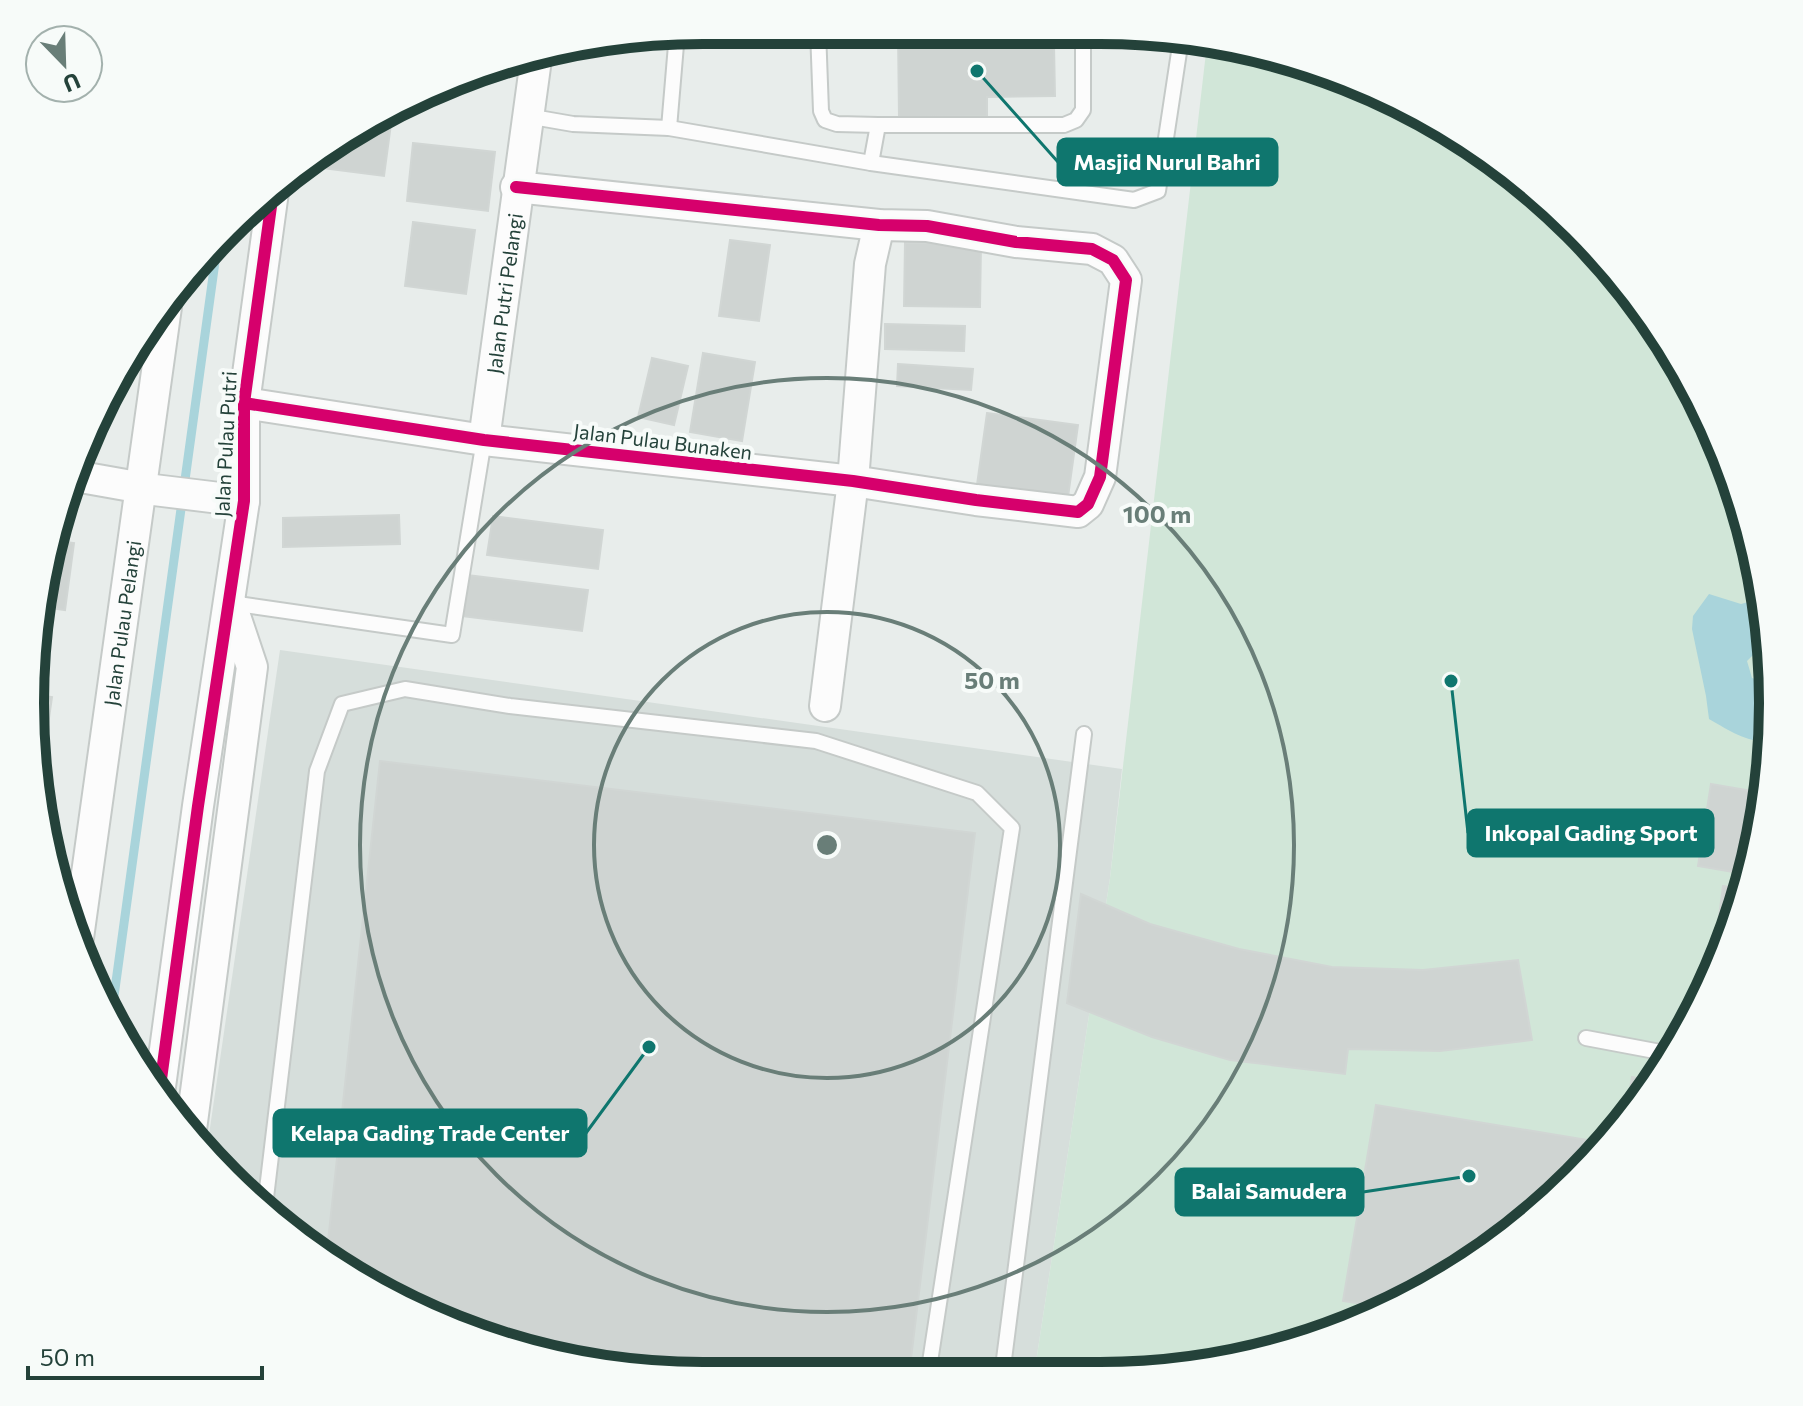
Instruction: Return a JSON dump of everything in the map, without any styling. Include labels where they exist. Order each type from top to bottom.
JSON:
[{"type":"street","name":"Jalan Putri Pelangi","points":[[484,440],[535,65]]},
{"type":"street","points":[[516,187],[879,225],[867,292],[853,481],[825,706]]},
{"type":"street","name":"Jalan Pulau Putri","points":[[192,1119],[252,667],[230,603],[234,500],[271,205]]},
{"type":"street","name":"Jalan Pulau Bunaken","points":[[244,403],[484,440],[853,481],[1078,512],[1088,504],[1100,477],[1126,280],[1113,260],[1092,249],[1016,242],[927,226],[879,225]]},
{"type":"street","name":"Jalan Pulau Pelangi","points":[[81,920],[148,488],[164,324]]},
{"type":"street","points":[[84,477],[234,500]]},
{"type":"street","points":[[161,1078],[198,806],[230,603]]},
{"type":"street","points":[[198,806],[232,809]]},
{"type":"lane","points":[[819,44],[821,111],[825,120],[837,124],[878,125],[1064,125],[1076,120],[1083,110],[1083,44]]},
{"type":"lane","points":[[669,128],[676,45]]},
{"type":"lane","points":[[527,115],[573,124],[669,128],[871,163],[1134,200],[1158,191],[1179,49]]},
{"type":"lane","points":[[871,163],[878,125]]},
{"type":"lane","points":[[230,603],[452,635],[484,440]]},
{"type":"lane","points":[[266,1196],[317,771],[342,704],[405,689],[510,706],[816,741],[977,793],[1012,828],[930,1362]]},
{"type":"lane","points":[[1004,1362],[1084,734]]},
{"type":"lane","points":[[1586,1038],[1659,1052]]},
{"type":"shaded area","points":[[280,650],[1122,769],[1110,878],[1036,1362],[660,1361],[532,1340],[451,1312],[373,1274],[302,1226],[268,1198],[208,1138]]},
{"type":"green space","points":[[1206,53],[1271,66],[1312,79],[1352,94],[1430,132],[1501,180],[1535,208],[1566,237],[1623,302],[1671,374],[1691,412],[1709,451],[1737,532],[1758,660],[1758,746],[1753,789],[1737,874],[1724,915],[1709,955],[1671,1032],[1623,1104],[1595,1138],[1566,1169],[1501,1226],[1430,1274],[1391,1294],[1352,1312],[1271,1340],[1143,1361],[1036,1362],[1110,878]]},
{"type":"water","points":[[1709,594],[1741,604],[1750,601],[1757,651],[1747,661],[1752,678],[1758,680],[1758,740],[1746,738],[1709,719],[1692,629],[1693,616]]},
{"type":"building","points":[[898,44],[1054,45],[1055,96],[987,97],[987,116],[899,117]]},
{"type":"building","points":[[391,123],[384,176],[319,168]]},
{"type":"building","points":[[413,143],[495,152],[488,211],[407,201]]},
{"type":"building","points":[[413,222],[475,230],[466,294],[405,286]]},
{"type":"building","points":[[730,240],[770,245],[759,321],[719,316]]},
{"type":"building","points":[[905,243],[981,243],[980,307],[904,306]]},
{"type":"building","points":[[885,324],[965,326],[964,351],[885,349]]},
{"type":"building","points":[[703,353],[755,362],[742,441],[690,432]]},
{"type":"building","points":[[652,358],[688,366],[674,425],[638,417]]},
{"type":"building","points":[[898,364],[973,369],[971,390],[897,386]]},
{"type":"building","points":[[987,413],[1078,425],[1067,504],[976,492]]},
{"type":"building","points":[[399,515],[400,544],[283,547],[283,518]]},
{"type":"building","points":[[493,516],[603,530],[598,569],[487,555]]},
{"type":"building","points":[[64,542],[74,543],[65,610],[51,608]]},
{"type":"building","points":[[467,575],[588,590],[582,631],[461,616]]},
{"type":"building","points":[[44,696],[52,697],[45,746]]},
{"type":"building","points":[[380,761],[975,833],[911,1362],[660,1361],[574,1349],[532,1340],[451,1312],[373,1274],[328,1244]]},
{"type":"building","points":[[1711,784],[1753,791],[1737,873],[1698,866]]},
{"type":"building","points":[[1723,886],[1733,887],[1724,915],[1717,935]]},
{"type":"building","points":[[1081,894],[1150,924],[1239,949],[1332,967],[1423,970],[1518,960],[1532,1040],[1440,1051],[1348,1049],[1345,1074],[1230,1060],[1152,1037],[1067,1003]]},
{"type":"building","points":[[1632,1077],[1641,1079],[1629,1096]]},
{"type":"building","points":[[1376,1105],[1592,1141],[1535,1198],[1466,1251],[1430,1274],[1367,1305],[1343,1301]]},
{"type":"waterway","points":[[114,997],[215,260]]},
{"type":"cycle path","points":[[244,403],[484,440],[853,481],[976,500],[1078,512],[1088,504],[1100,477],[1126,280],[1113,260],[1092,249],[1016,242],[927,226],[879,225],[516,187]]},
{"type":"cycle path","points":[[161,1078],[244,501],[244,403],[271,205]]},
{"type":"place","name":"Masjid Nurul Bahri","points":[[977,71]]},
{"type":"place","name":"Inkopal Gading Sport","points":[[1451,681]]},
{"type":"place","name":"Kelapa Gading Trade Center","points":[[649,1047]]},
{"type":"place","name":"Balai Samudera","points":[[1469,1176]]}]
